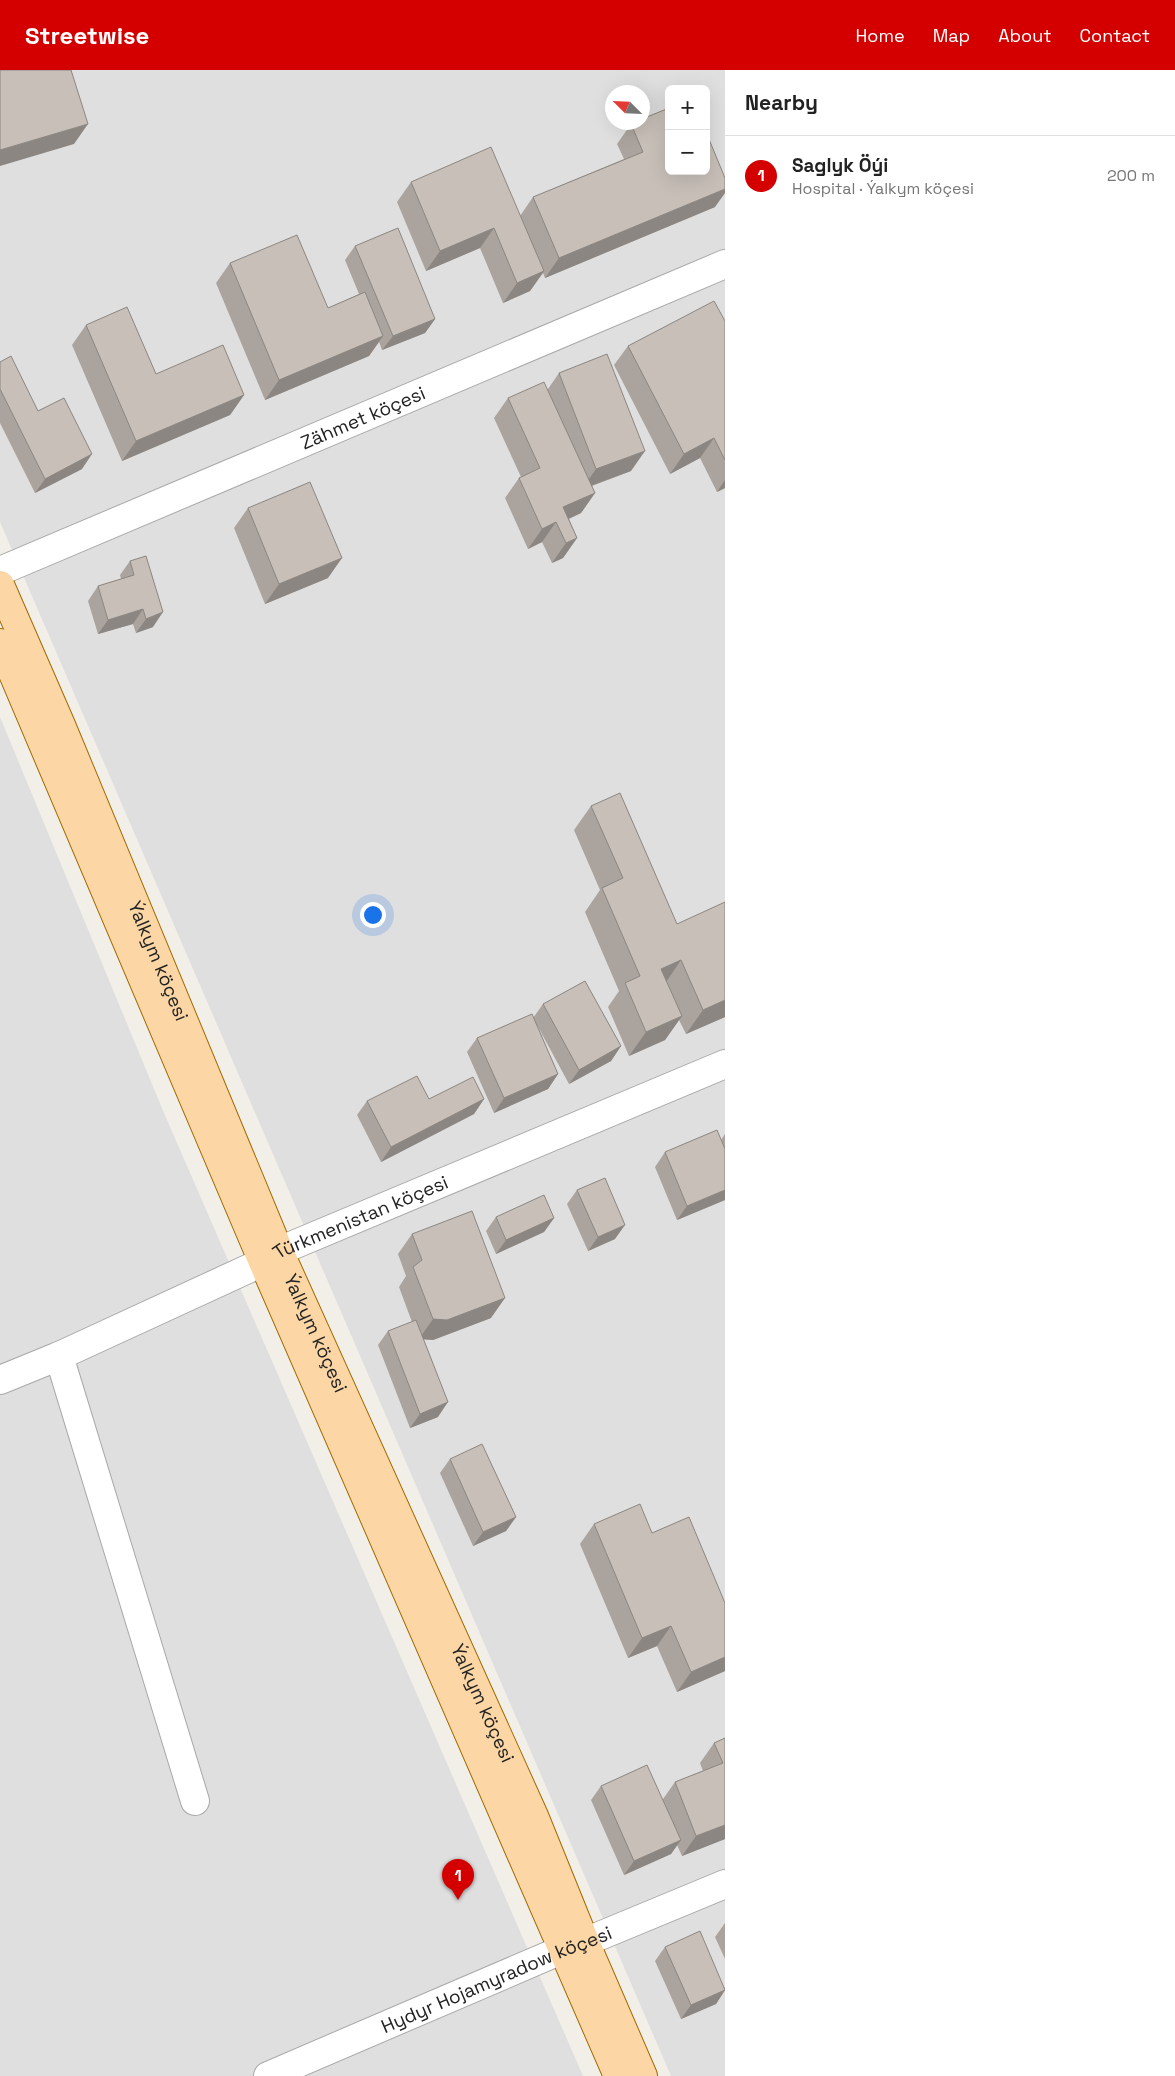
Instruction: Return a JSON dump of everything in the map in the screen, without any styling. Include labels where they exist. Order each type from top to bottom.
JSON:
[{"type":"main road","name":"Ýalkym köçesi","points":[[0,586],[61,725],[271,1257],[506,1822],[574,1945],[642,2076]]},
{"type":"main road","name":"Ýalkym köçesi","points":[[0,643],[271,1257]]},
{"type":"main road","name":"Ýalkym köçesi","points":[[574,1945],[618,2076]]},
{"type":"street","name":"Zähmet köçesi","points":[[0,571],[725,264]]},
{"type":"street","name":"Türkmenistan köçesi","points":[[0,1380],[59,1356],[271,1257],[725,1064]]},
{"type":"street","points":[[59,1356],[195,1801]]},
{"type":"street","name":"Hydyr Hojamyradow köçesi","points":[[268,2076],[574,1945],[725,1884]]},
{"type":"shaded area","points":[[0,70],[725,70],[725,2076],[671,2076],[0,522]]},
{"type":"shaded area","points":[[0,717],[164,1113],[583,2076],[0,2076]]},
{"type":"building","points":[[0,70],[71,70],[88,124],[0,150]]},
{"type":"building","points":[[665,110],[665,175],[710,175],[710,142],[725,178],[725,189],[559,258],[533,197],[643,152],[634,130],[650,130],[650,116]]},
{"type":"building","points":[[491,147],[544,271],[517,283],[494,228],[440,251],[411,182]]},
{"type":"building","points":[[398,228],[435,319],[393,336],[355,246]]},
{"type":"building","points":[[297,235],[328,308],[365,292],[383,336],[279,380],[230,263]]},
{"type":"building","points":[[714,301],[725,321],[725,460],[714,438],[684,454],[628,346]]},
{"type":"building","points":[[127,307],[156,374],[223,345],[244,395],[136,441],[86,325]]},
{"type":"building","points":[[607,354],[645,451],[596,469],[559,373]]},
{"type":"building","points":[[11,356],[38,411],[64,398],[92,454],[45,479],[0,389],[0,362]]},
{"type":"building","points":[[544,382],[595,493],[563,507],[577,538],[566,543],[556,522],[542,529],[519,478],[540,468],[508,398]]},
{"type":"building","points":[[310,482],[342,558],[279,584],[248,508]]},
{"type":"building","points":[[146,556],[163,612],[146,619],[143,609],[108,620],[98,586],[134,575],[130,561]]},
{"type":"building","points":[[620,793],[677,924],[725,902],[725,1000],[703,1010],[681,960],[661,969],[682,1016],[646,1032],[625,983],[640,976],[602,888],[623,878],[591,806]]},
{"type":"building","points":[[585,981],[621,1046],[579,1070],[543,1004]]},
{"type":"building","points":[[532,1014],[558,1074],[504,1098],[477,1038]]},
{"type":"building","points":[[417,1076],[429,1099],[473,1077],[484,1099],[391,1147],[367,1101]]},
{"type":"building","points":[[717,1130],[725,1149],[725,1190],[687,1206],[665,1152]]},
{"type":"building","points":[[605,1178],[625,1225],[598,1237],[577,1190]]},
{"type":"building","points":[[544,1195],[554,1218],[506,1240],[496,1217]]},
{"type":"building","points":[[472,1211],[505,1298],[447,1320],[433,1319],[413,1267],[422,1260],[412,1234]]},
{"type":"building","points":[[416,1320],[448,1402],[420,1414],[388,1331]]},
{"type":"building","points":[[482,1444],[516,1517],[483,1532],[450,1459]]},
{"type":"building","points":[[640,1504],[652,1533],[689,1517],[725,1603],[725,1657],[691,1672],[671,1626],[642,1638],[594,1524]]},
{"type":"building","points":[[725,1738],[725,1825],[696,1836],[675,1782],[723,1763],[714,1743]]},
{"type":"building","points":[[647,1765],[681,1840],[634,1861],[601,1786]]},
{"type":"building","points":[[700,1931],[725,1990],[691,2005],[665,1947]]},
{"type":"place","name":"Saglyk Öýi","points":[[458,1900]]}]
